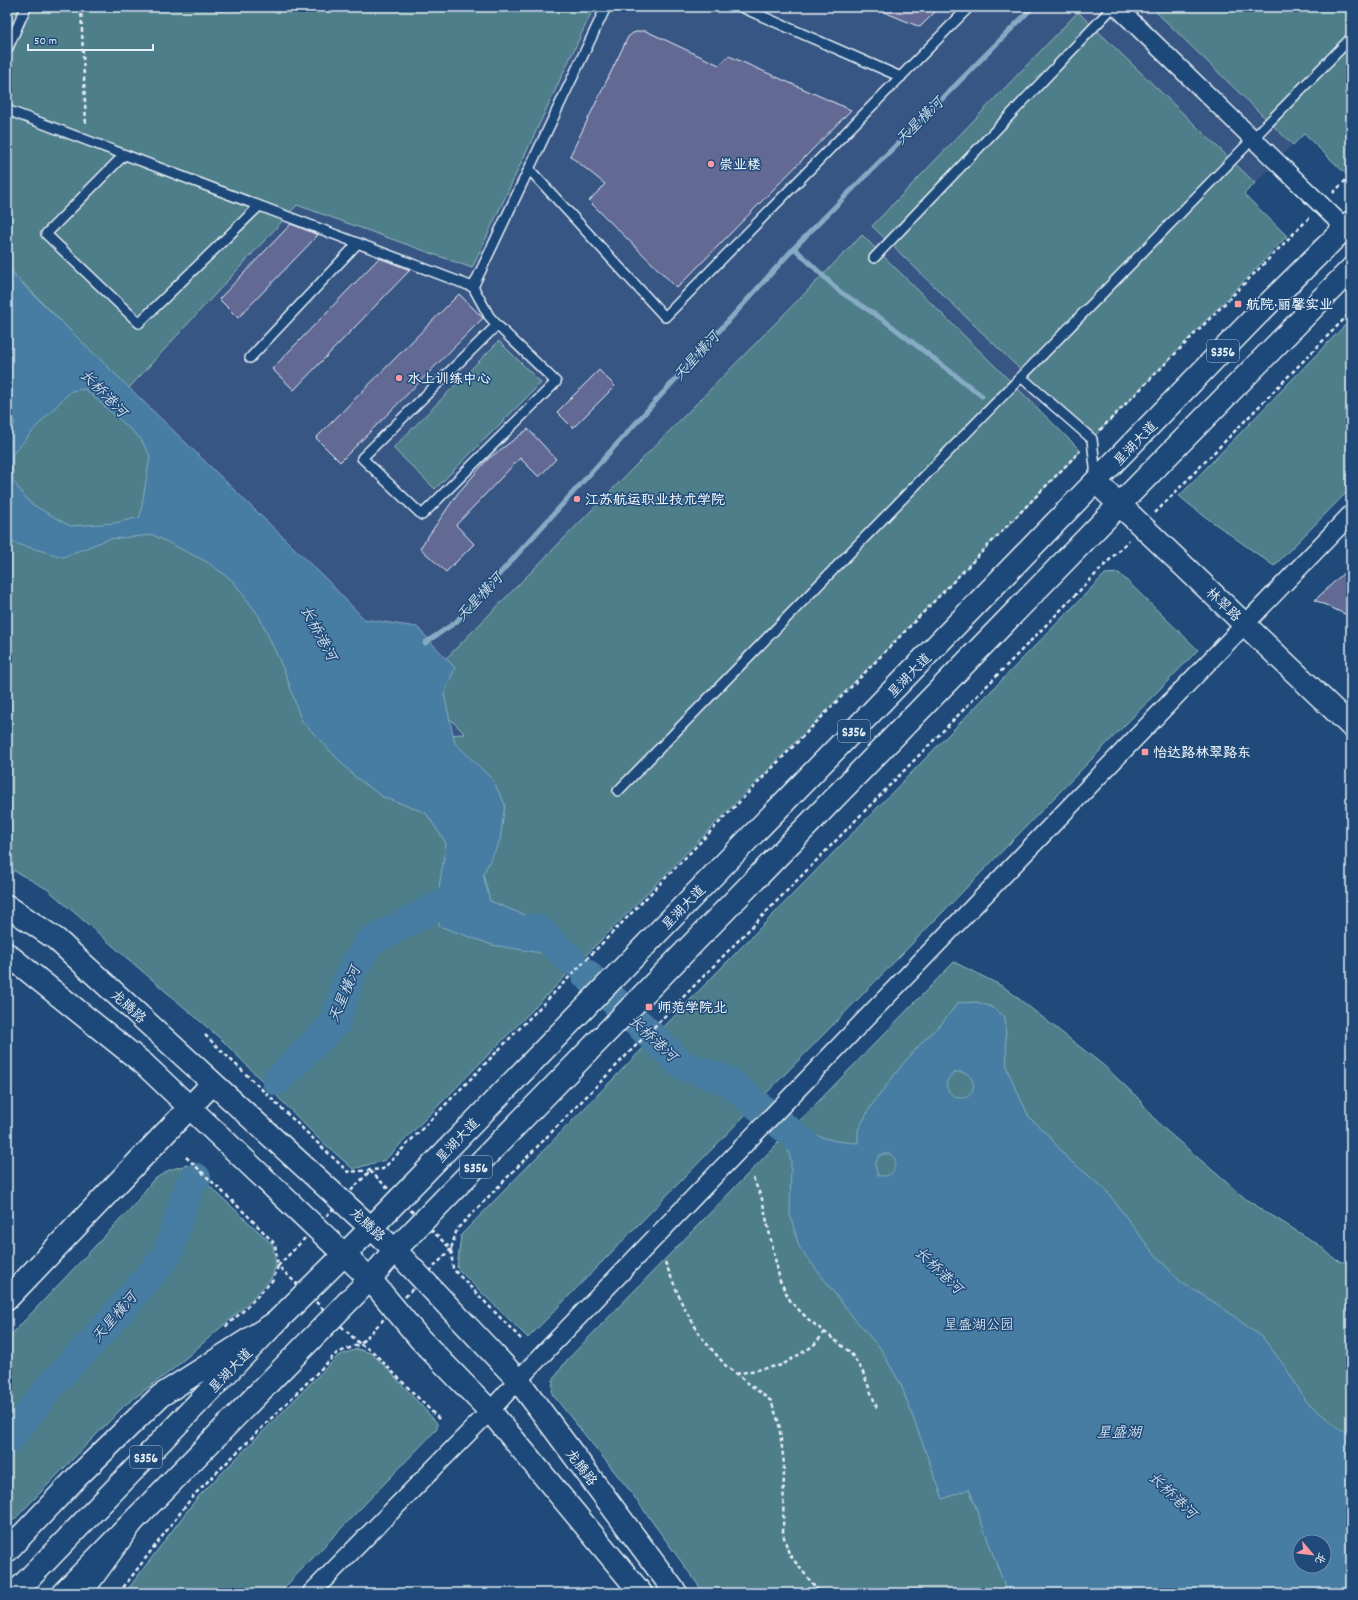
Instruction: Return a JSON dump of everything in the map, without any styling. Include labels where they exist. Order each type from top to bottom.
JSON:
[{"type":"main road","name":"星湖大道","points":[[15,1593],[276,1322],[372,1227],[1254,318],[1348,225]]},
{"type":"main road","name":"S356","points":[[63,1593],[370,1279],[395,1250],[637,1000],[1351,269]]},
{"type":"main road","name":"林翠路","points":[[1096,482],[1351,726]]},
{"type":"main road","name":"龙腾路","points":[[7,906],[56,939],[372,1227],[395,1250],[518,1380],[676,1593]]},
{"type":"main road","points":[[7,954],[144,1064],[343,1255],[370,1279],[420,1339],[490,1411],[641,1593]]},
{"type":"main road","points":[[7,1299],[213,1083]]},
{"type":"main road","points":[[7,1550],[77,1477],[160,1396],[276,1322]]},
{"type":"main road","points":[[81,1593],[130,1524]]},
{"type":"street","points":[[1117,7],[1322,205],[1348,225]]},
{"type":"street","points":[[311,1593],[490,1411],[814,1071],[1351,514]]},
{"type":"lane","points":[[7,50],[26,7]]},
{"type":"lane","points":[[473,287],[606,7]]},
{"type":"lane","points":[[741,7],[901,77]]},
{"type":"lane","points":[[529,169],[665,317],[969,7]]},
{"type":"lane","points":[[874,258],[1113,7]]},
{"type":"lane","points":[[618,791],[1351,38]]},
{"type":"lane","points":[[7,110],[473,287],[489,316],[556,382],[422,515],[362,458],[497,324]]},
{"type":"lane","points":[[124,154],[46,234],[139,323],[259,206]]},
{"type":"lane","points":[[250,358],[358,243]]},
{"type":"lane","points":[[1021,377],[1092,438],[1096,482]]},
{"type":"path","points":[[81,7],[86,140]]},
{"type":"path","points":[[205,1035],[348,1172],[383,1169],[1092,438],[1351,175]]},
{"type":"path","points":[[521,1339],[453,1269],[451,1249],[457,1229],[1351,312]]},
{"type":"path","points":[[186,1157],[275,1244],[278,1266],[273,1280],[225,1327]]},
{"type":"path","points":[[752,1178],[762,1198],[780,1281],[791,1302],[808,1319],[850,1352],[862,1370],[877,1408]]},
{"type":"path","points":[[665,1262],[683,1306],[702,1338],[726,1366],[771,1401],[779,1423],[784,1464],[783,1534],[789,1554],[821,1593]]},
{"type":"path","points":[[736,1374],[782,1365],[814,1346],[825,1332]]},
{"type":"path","points":[[119,1593],[193,1496],[337,1353],[360,1344],[372,1350],[440,1419]]},
{"type":"shaded area","name":"江苏航运职业技术学院","points":[[7,7],[1351,7],[1351,84],[1037,408],[592,858],[392,738],[7,294]]},
{"type":"green space","points":[[7,7],[594,7],[472,268],[297,205],[128,389],[7,267]]},
{"type":"green space","points":[[1151,7],[1351,7],[1351,174],[1348,176],[1304,134],[1293,145]]},
{"type":"green space","points":[[1078,12],[1255,183],[1244,194],[1287,236],[1092,439],[872,226]]},
{"type":"green space","points":[[862,235],[1081,451],[385,1160],[353,1169],[317,1137],[222,1040],[47,889],[7,867],[7,294],[113,402],[392,737],[465,734],[418,687]]},
{"type":"green space","points":[[1351,319],[1351,488],[1274,566],[1200,513],[1179,496]]},
{"type":"green space","points":[[499,341],[541,383],[435,489],[393,448]]},
{"type":"green space","points":[[1119,573],[1198,650],[528,1338],[457,1268],[461,1235],[1105,574]]},
{"type":"green space","name":"星盛湖公园","points":[[954,962],[1004,987],[1103,1065],[1137,1097],[1161,1126],[1247,1200],[1319,1245],[1336,1260],[1351,1264],[1351,1593],[704,1593],[630,1491],[552,1394],[553,1380],[566,1361]]},
{"type":"green space","points":[[187,1165],[273,1245],[276,1265],[271,1279],[242,1309],[172,1370],[125,1405],[7,1527],[7,1339],[134,1205],[153,1180],[169,1170]]},
{"type":"green space","points":[[357,1349],[371,1353],[385,1366],[437,1423],[437,1429],[279,1593],[125,1593],[197,1498],[338,1356]]},
{"type":"water","points":[[7,269],[326,579],[364,619],[417,627],[455,668],[444,694],[455,743],[492,779],[505,804],[500,841],[483,874],[490,901],[544,923],[574,952],[553,955],[492,945],[439,926],[438,894],[446,843],[426,813],[383,797],[354,776],[301,720],[286,675],[259,616],[233,581],[207,562],[153,535],[109,539],[63,557],[7,541],[7,432],[15,424],[7,406]],"holes":[[[85,389],[140,438],[150,456],[140,517],[115,523],[70,526],[30,503],[13,481],[12,455],[71,391]]]},
{"type":"water","name":"星盛湖","points":[[977,1002],[992,1007],[1005,1017],[1007,1069],[1029,1117],[1049,1136],[1067,1158],[1105,1189],[1151,1250],[1180,1281],[1223,1308],[1264,1339],[1286,1368],[1306,1401],[1339,1429],[1351,1435],[1351,1593],[1005,1593],[1007,1592],[969,1489],[943,1499],[901,1385],[880,1348],[853,1317],[799,1247],[790,1214],[791,1162],[786,1140],[798,1127],[827,1139],[858,1143],[858,1130],[871,1106],[902,1065],[924,1040],[942,1023],[958,1003]],"holes":[[[956,1072],[969,1076],[973,1081],[973,1088],[970,1095],[964,1098],[958,1098],[952,1095],[948,1090],[947,1085],[949,1078]],[[890,1154],[895,1159],[895,1167],[892,1173],[886,1176],[878,1175],[876,1169],[877,1160],[880,1155]]]},
{"type":"building","points":[[872,7],[940,7],[920,27]]},
{"type":"building","name":"崇业楼","points":[[646,31],[719,65],[729,56],[851,110],[677,288],[589,201],[605,184],[570,156],[628,37],[633,33]]},
{"type":"building","points":[[291,224],[318,235],[238,318],[219,299]]},
{"type":"building","points":[[379,258],[410,270],[294,390],[272,369]]},
{"type":"building","name":"水上训练中心","points":[[459,294],[483,318],[340,462],[316,438]]},
{"type":"building","points":[[599,370],[615,386],[573,428],[557,412]]},
{"type":"building","points":[[528,429],[556,459],[539,477],[520,458],[456,525],[474,544],[446,572],[420,548],[458,493],[488,459]]},
{"type":"building","points":[[1351,566],[1351,617],[1315,600]]},
{"type":"waterway","name":"天星横河","points":[[425,643],[456,622],[794,248],[1033,7]]},
{"type":"waterway","points":[[794,248],[839,291],[885,321],[982,396]]},
{"type":"waterway","name":"天星横河","points":[[277,1081],[336,1022],[348,978],[369,942],[459,895]]},
{"type":"waterway","name":"长桥港河","points":[[533,928],[538,930],[572,961]]},
{"type":"waterway","name":"长桥港河","points":[[585,973],[682,1065],[728,1081],[824,1160]]},
{"type":"waterway","name":"天星横河","points":[[7,1441],[54,1382],[105,1328],[167,1255],[189,1186],[196,1178]]},
{"type":"place","name":"崇业楼","points":[[711,164]]},
{"type":"place","name":"航院·丽馨实业","points":[[1238,304]]},
{"type":"place","name":"水上训练中心","points":[[399,378]]},
{"type":"place","name":"江苏航运职业技术学院","points":[[577,499]]},
{"type":"place","name":"怡达路林翠路东","points":[[1145,752]]},
{"type":"place","name":"师范学院北","points":[[649,1007]]}]
